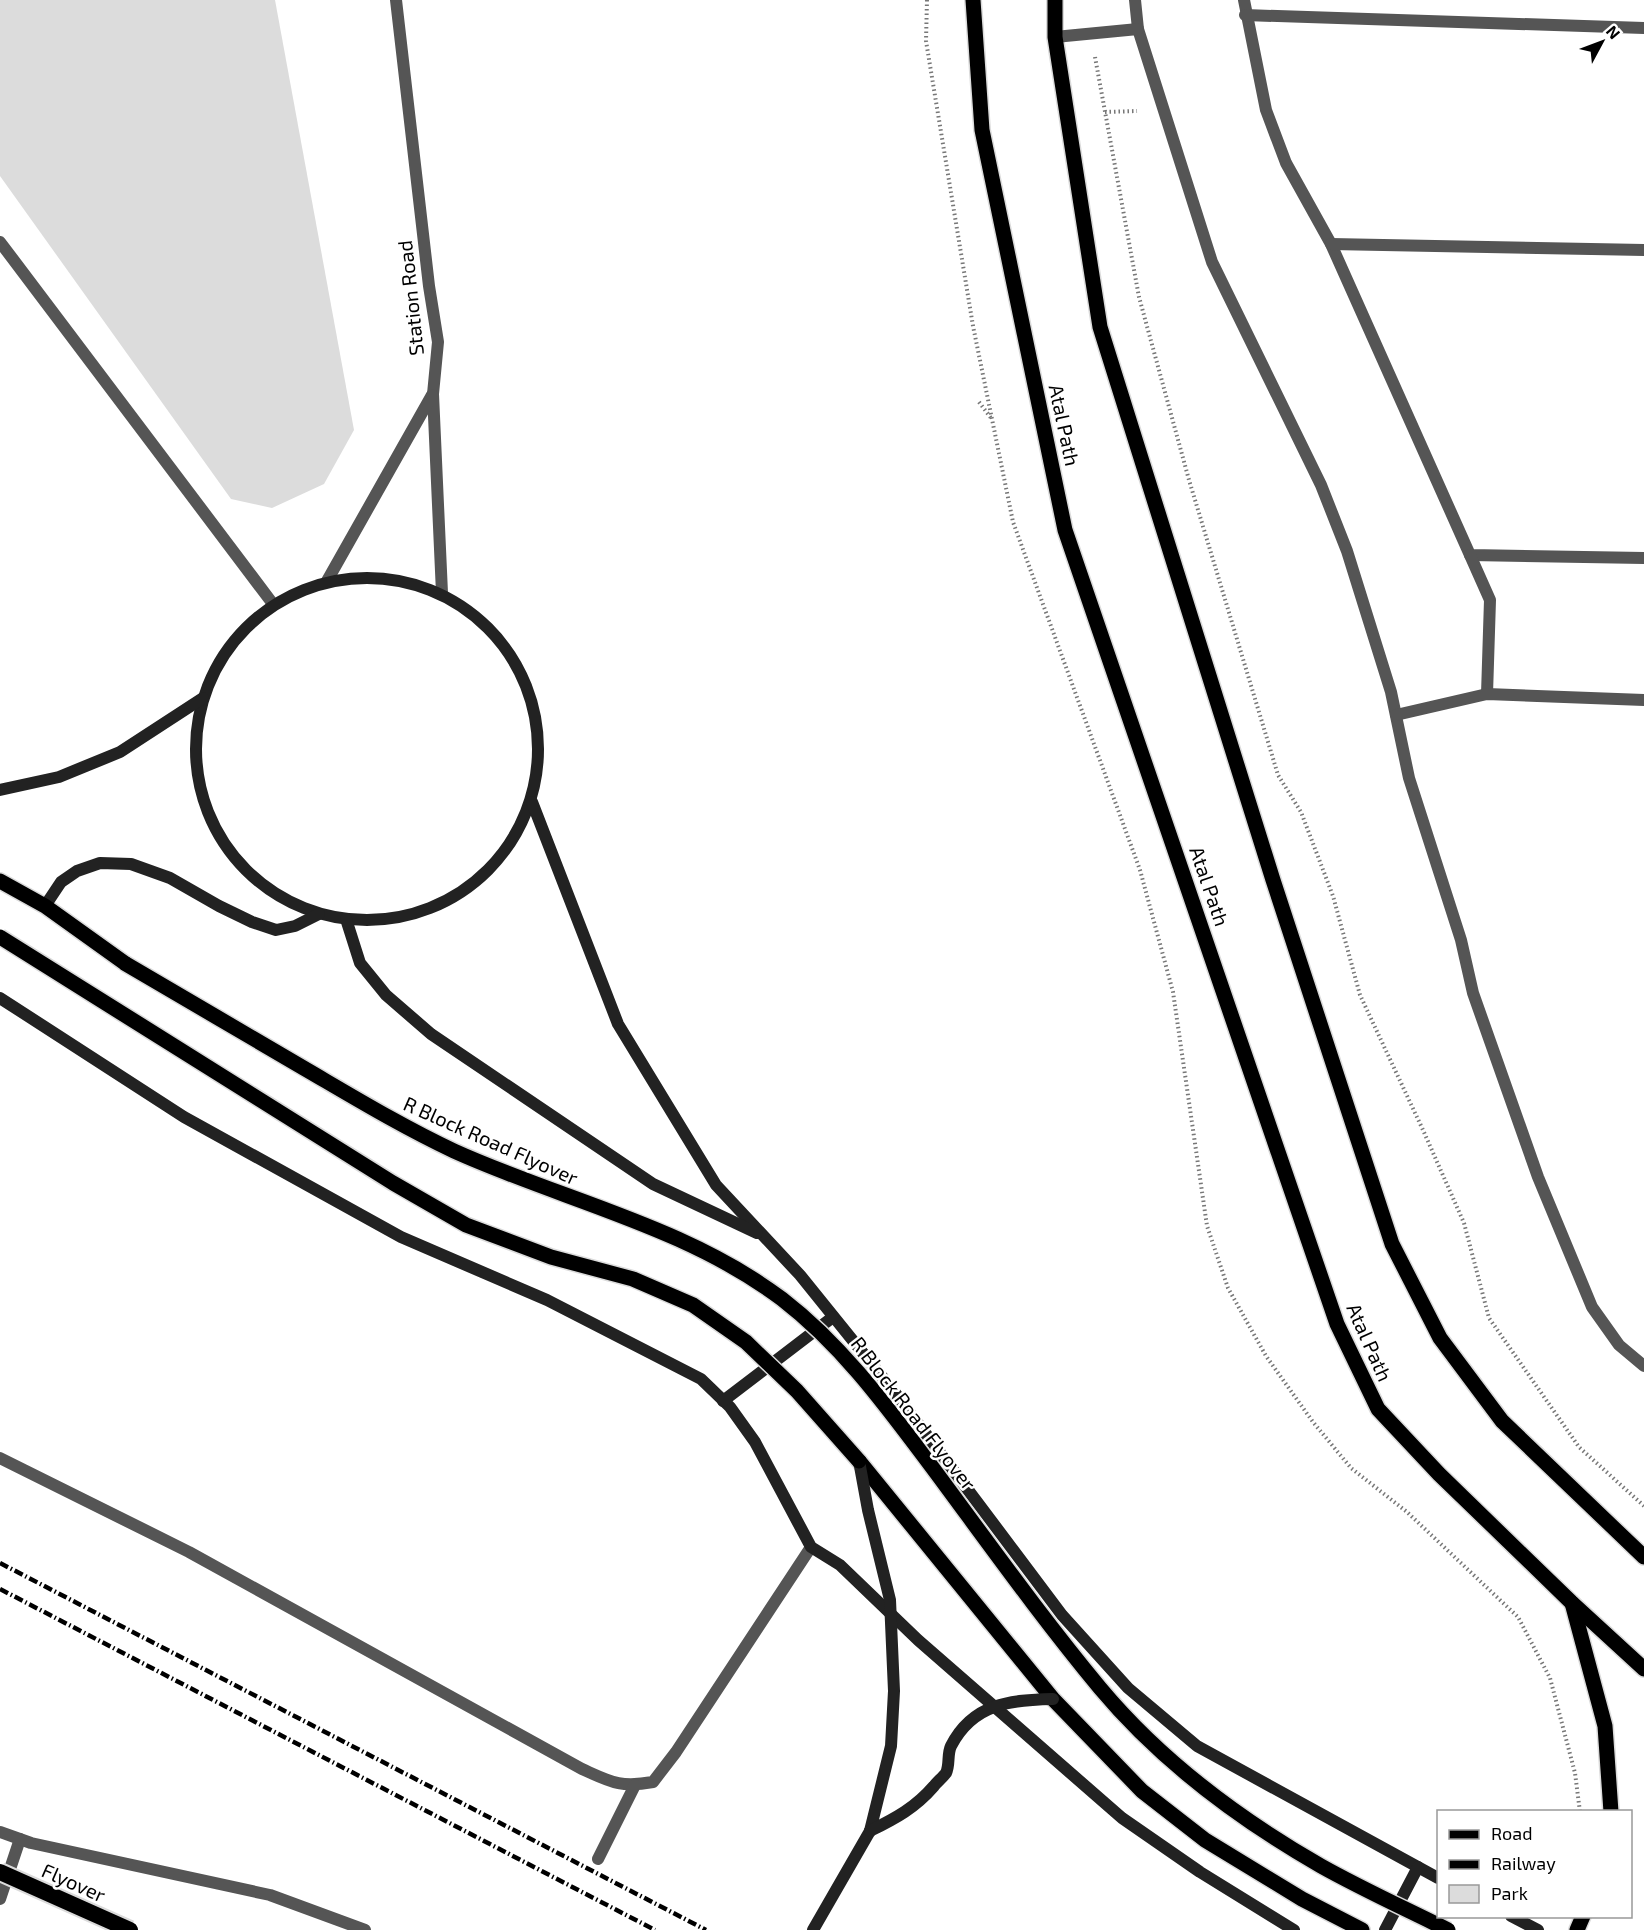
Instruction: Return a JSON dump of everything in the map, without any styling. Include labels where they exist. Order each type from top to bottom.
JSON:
[{"type":"highway","name":"Flyover","points":[[0,1872],[130,1930]]},
{"type":"main road","name":"Atal Path","points":[[973,0],[982,130],[1065,530],[1337,1324],[1378,1409],[1439,1474],[1644,1669]]},
{"type":"main road","points":[[1055,0],[1055,37],[1100,327],[1273,880],[1392,1244],[1440,1338],[1502,1421],[1644,1557]]},
{"type":"main road","points":[[386,577],[442,593],[506,645],[538,720],[532,802],[504,855],[460,895],[405,917],[345,919],[319,914],[270,890],[231,852],[206,804],[195,752],[203,698],[230,645],[273,604],[327,581],[386,577]]},
{"type":"main road","points":[[0,790],[59,777],[120,752],[203,698]]},
{"type":"main road","points":[[532,802],[618,1024],[716,1185],[800,1275],[896,1394],[1062,1615],[1128,1688],[1197,1746],[1437,1877]]},
{"type":"main road","points":[[45,906],[61,882],[77,871],[100,863],[131,864],[170,878],[227,910],[276,930],[295,926],[319,914]]},
{"type":"main road","name":"R Block Road Flyover","points":[[0,880],[45,906],[126,964],[377,1111],[515,1177],[662,1232],[732,1267],[781,1299],[832,1342],[878,1395],[1095,1683],[1167,1757],[1231,1810],[1323,1867],[1448,1930]]},
{"type":"main road","points":[[345,919],[360,963],[386,995],[431,1034],[653,1184],[763,1235]]},
{"type":"main road","points":[[0,937],[383,1177],[466,1225],[551,1257],[633,1279],[693,1305],[746,1342],[796,1391],[859,1461],[1053,1699],[1142,1791],[1205,1840],[1302,1899],[1362,1930]]},
{"type":"main road","points":[[0,998],[184,1117],[401,1237],[548,1300],[701,1379],[730,1407],[755,1442],[811,1547],[840,1565],[918,1640],[1122,1818],[1200,1872],[1294,1930]]},
{"type":"main road","points":[[723,1401],[833,1317]]},
{"type":"main road","points":[[813,1930],[870,1831],[891,1746],[893,1680],[890,1600],[868,1510],[859,1461]]},
{"type":"main road","points":[[1571,1602],[1605,1726],[1611,1810]]},
{"type":"main road","points":[[870,1831],[903,1814],[924,1797],[946,1772],[950,1747],[964,1727],[984,1709],[1015,1700],[1053,1699]]},
{"type":"main road","points":[[1385,1930],[1418,1867]]},
{"type":"main road","points":[[1512,1918],[1538,1930]]},
{"type":"street","name":"Station Road","points":[[396,0],[426,265],[438,342],[433,394],[442,593]]},
{"type":"street","points":[[1135,0],[1138,29],[1212,262],[1321,485],[1347,551],[1391,693],[1409,778],[1461,940],[1473,993],[1538,1177],[1592,1307],[1619,1345],[1644,1366]]},
{"type":"street","points":[[1244,0],[1245,15],[1266,110],[1286,163],[1331,244],[1490,600],[1487,694]]},
{"type":"street","points":[[1245,15],[1644,28]]},
{"type":"street","points":[[1055,37],[1138,29]]},
{"type":"street","points":[[0,242],[273,604]]},
{"type":"street","points":[[1331,244],[1644,250]]},
{"type":"street","points":[[327,581],[433,394]]},
{"type":"street","points":[[1470,555],[1644,558]]},
{"type":"street","points":[[1396,715],[1487,694],[1644,700]]},
{"type":"street","points":[[0,1458],[189,1552],[582,1769],[614,1784],[636,1785],[653,1782],[676,1752],[811,1547]]},
{"type":"street","points":[[598,1859],[636,1785]]},
{"type":"street","points":[[0,1832],[20,1839],[270,1895],[365,1930]]},
{"type":"street","points":[[0,1899],[20,1839]]},
{"type":"path","points":[[1144,110],[1105,112],[1139,297],[1189,480],[1278,775],[1300,812],[1332,896],[1360,995],[1464,1222],[1489,1318],[1580,1448],[1644,1506]]},
{"type":"path","points":[[979,402],[993,422]]},
{"type":"green space","points":[[0,0],[275,0],[354,430],[324,484],[272,508],[231,499],[0,176]]},
{"type":"railway","points":[[0,1563],[706,1930]]},
{"type":"railway","points":[[0,1589],[655,1930]]}]
